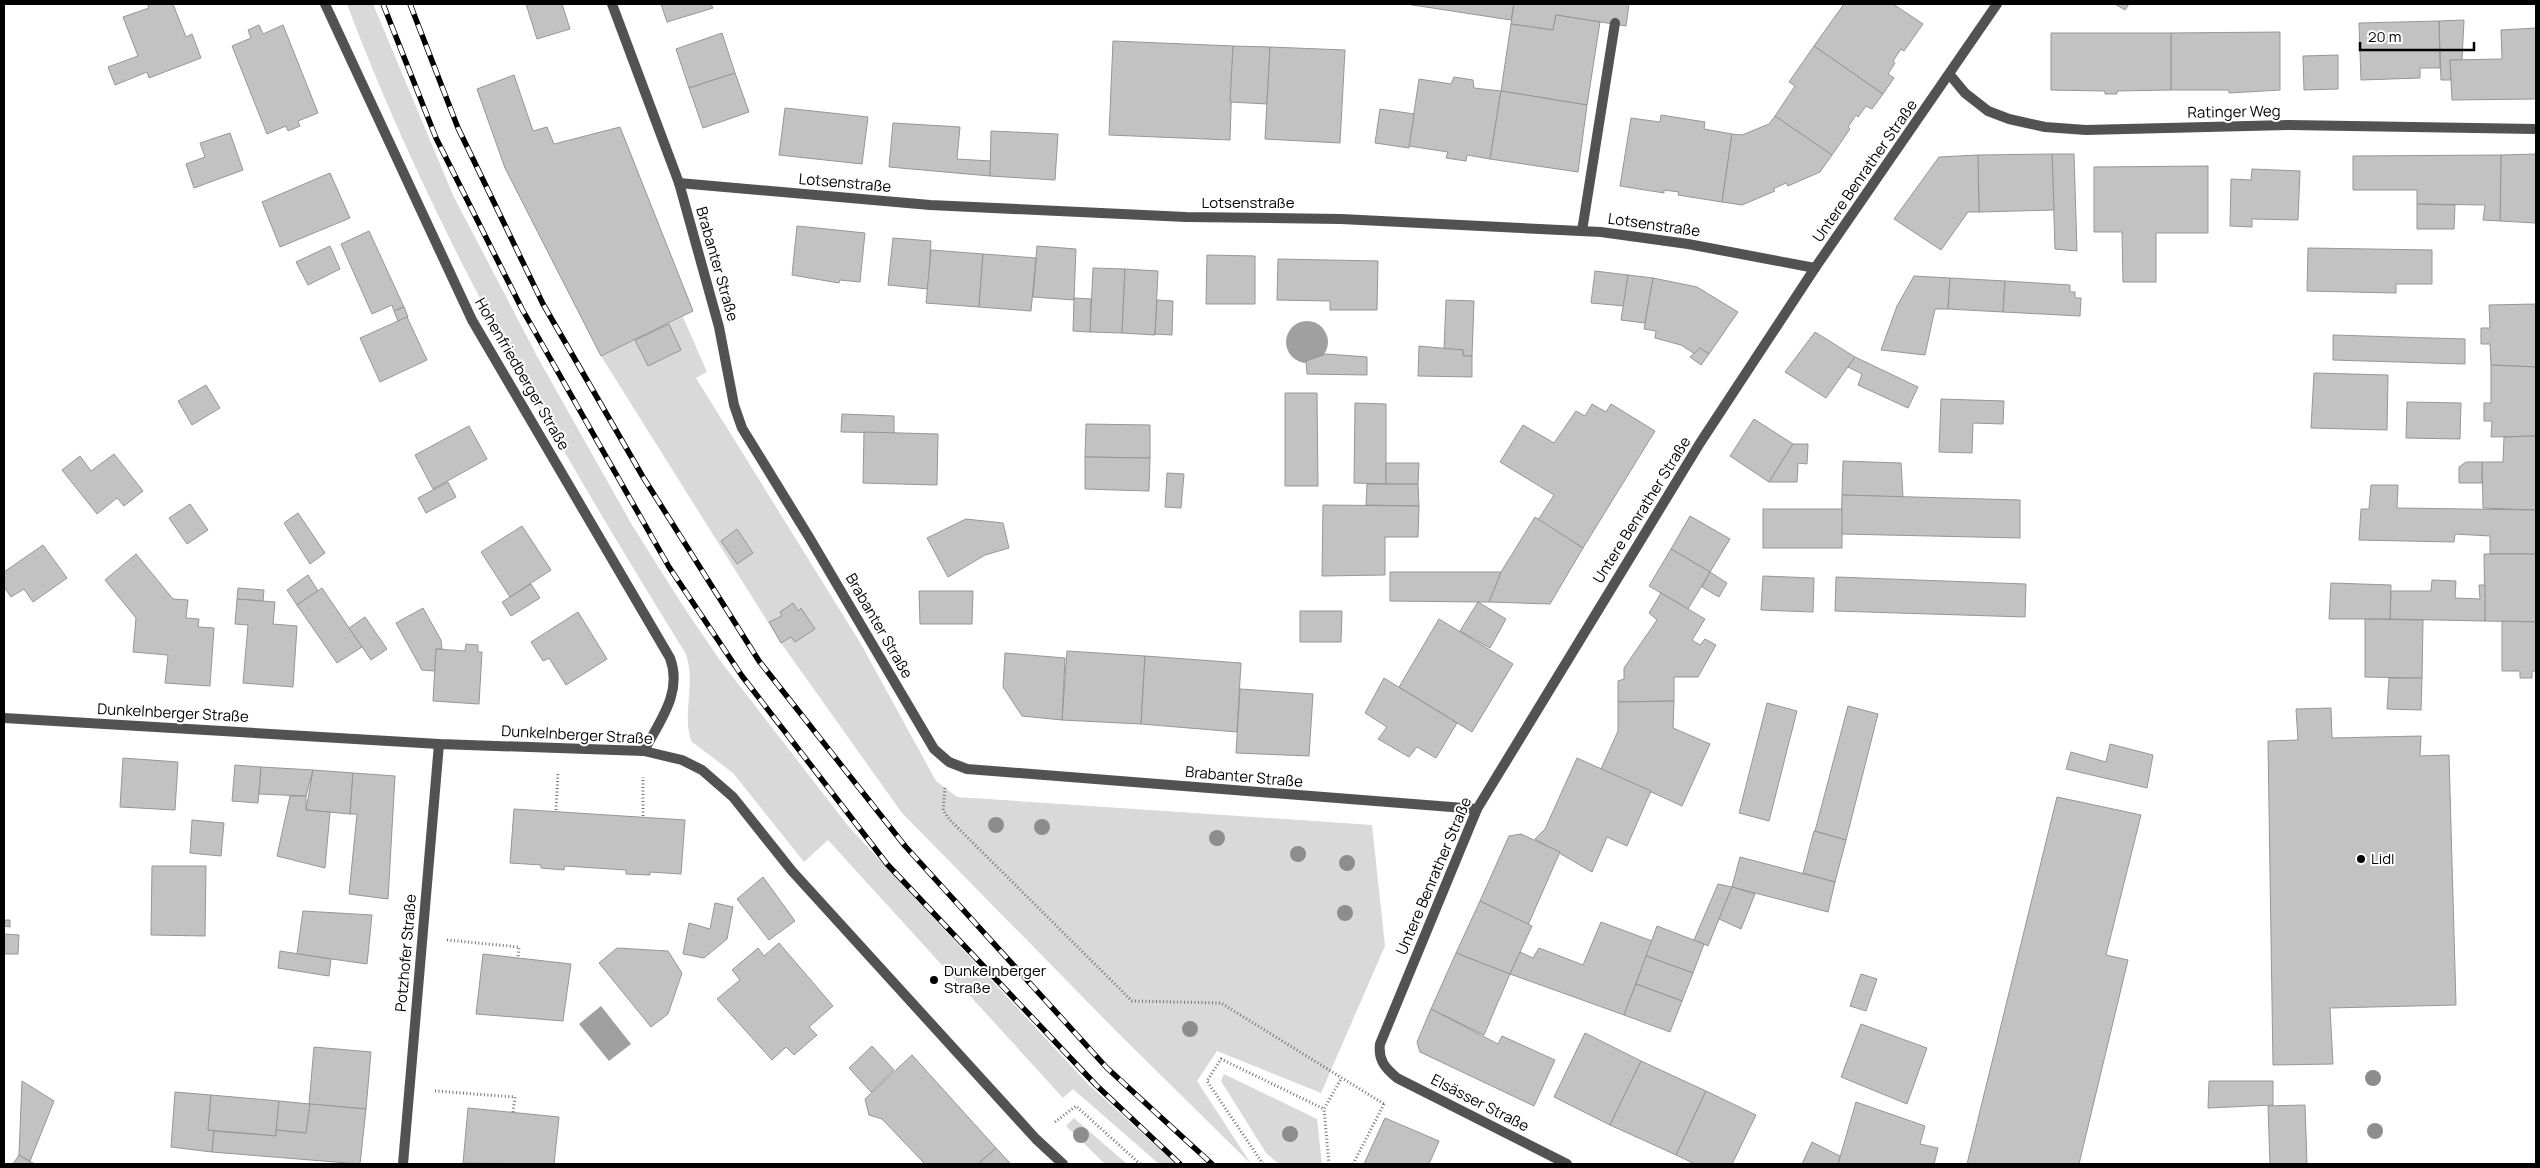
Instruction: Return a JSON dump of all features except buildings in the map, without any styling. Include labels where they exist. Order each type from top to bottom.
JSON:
[{"type":"street","name":"Hohenfriedberger Straße","points":[[325,4],[472,320],[670,658],[674,675],[672,696],[644,751]]},
{"type":"street","name":"Brabanter Straße","points":[[612,4],[679,183],[719,327],[734,405],[742,428],[884,662],[921,730],[934,749],[949,762],[967,769],[1477,808]]},
{"type":"street","name":"Untere Benrather Straße","points":[[1383,1065],[1379,1054],[1380,1044],[1477,808],[1680,474],[1816,268],[1998,4]]},
{"type":"street","points":[[1582,231],[1614,23]]},
{"type":"street","name":"Ratinger Weg","points":[[1950,75],[1965,93],[1988,111],[2009,120],[2045,127],[2086,130],[2289,125],[2536,129]]},
{"type":"street","name":"Lotsenstraße","points":[[679,183],[930,205],[1186,217],[1341,219],[1582,231],[1688,244],[1816,268]]},
{"type":"street","name":"Dunkelnberger Straße","points":[[4,718],[439,744],[644,751],[682,760],[702,770],[733,797],[792,871],[1036,1139],[1063,1164]]},
{"type":"street","name":"Potzhofer Straße","points":[[403,1164],[439,744]]},
{"type":"street","name":"Elsässer Straße","points":[[1383,1065],[1397,1078],[1567,1164]]},
{"type":"path","points":[[556,810],[559,748]]},
{"type":"path","points":[[642,816],[644,751]]},
{"type":"path","points":[[949,762],[942,802],[943,810],[949,818],[1132,1001],[1221,1003],[1384,1104],[1353,1164]]},
{"type":"path","points":[[422,937],[519,947],[518,958]]},
{"type":"path","points":[[1263,1164],[1207,1081],[1221,1060],[1324,1109]]},
{"type":"path","points":[[1329,1164],[1324,1109],[1341,1079]]},
{"type":"path","points":[[409,1089],[515,1097],[513,1112]]},
{"type":"path","points":[[1036,1139],[1076,1106],[1140,1164]]},
{"type":"shaded area","points":[[347,4],[373,4],[453,195],[538,358],[632,525],[722,663],[849,827],[1088,1084],[1176,1164],[1159,1164],[1073,1089],[1063,1098],[828,840],[804,862],[733,773],[691,741],[688,719],[690,676],[686,654],[591,497],[500,337],[418,173],[381,89]]},
{"type":"shaded area","points":[[683,317],[707,372],[696,378],[861,644],[936,781],[957,797],[1372,825],[1385,946],[1321,1093],[1217,1051],[1197,1081],[1251,1164],[1118,1033],[902,813],[781,643],[601,356]]},
{"type":"shaded area","points":[[1307,321],[1322,327],[1328,342],[1322,357],[1307,363],[1292,357],[1286,342],[1292,327]]},
{"type":"shaded area","points":[[601,1006],[631,1044],[609,1061],[579,1024]]},
{"type":"shaded area","points":[[1224,1074],[1317,1119],[1322,1164],[1279,1164],[1266,1153],[1221,1081]]},
{"type":"shaded area","points":[[1074,1118],[1127,1164],[1105,1164],[1066,1126]]},
{"type":"railway","points":[[383,4],[436,138],[522,309],[669,567],[742,676],[887,864],[1096,1085],[1180,1164]]},
{"type":"railway","points":[[410,4],[458,128],[543,304],[643,477],[759,661],[905,846],[1107,1068],[1212,1164]]},
{"type":"place","name":"Lidl","points":[[2361,859]]},
{"type":"place","name":"Dunkelnberger Straße","points":[[934,980]]}]
